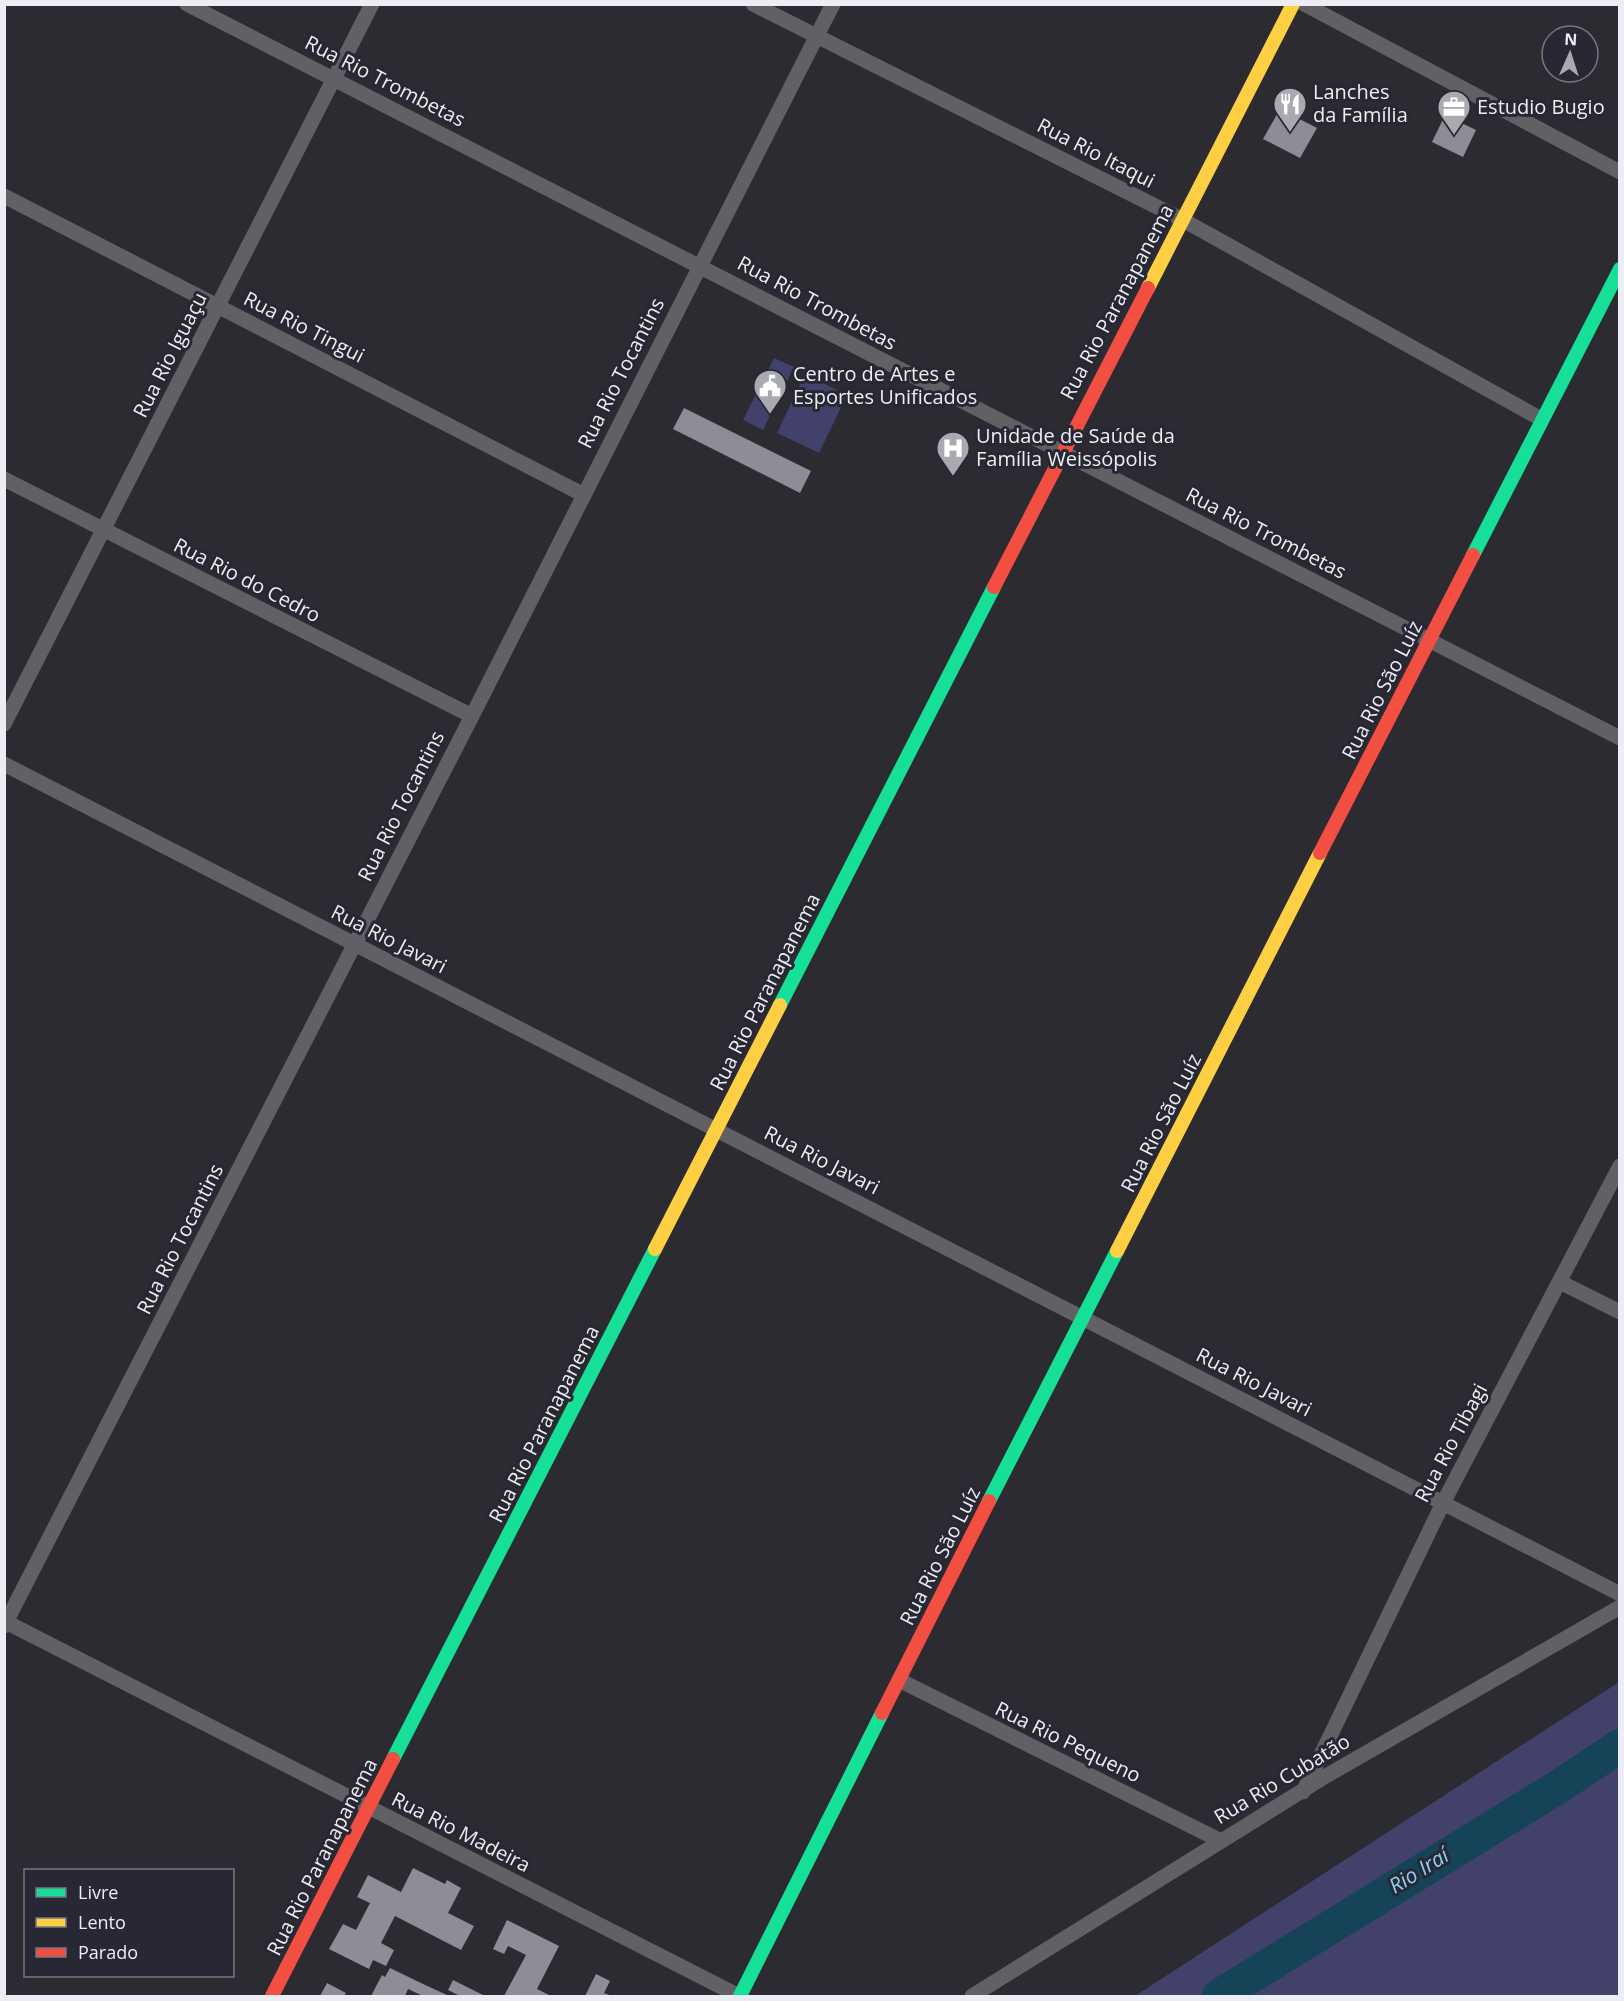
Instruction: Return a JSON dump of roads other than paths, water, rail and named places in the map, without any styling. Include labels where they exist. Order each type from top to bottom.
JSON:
[{"type":"street","name":"Rua Rio Trombetas","points":[[187,4],[1620,738]]},
{"type":"street","name":"Rua Rio Iguaçu","points":[[4,724],[372,4]]},
{"type":"street","name":"Rua Rio Itaqui","points":[[753,4],[1183,220],[1541,419]]},
{"type":"street","name":"Rua Rio Tocantins","points":[[5,1623],[472,717],[833,4]]},
{"type":"street","name":"Rua Rio Paranapanema","points":[[272,1996],[717,1130],[1061,452],[1293,4]]},
{"type":"street","points":[[1304,4],[1620,172]]},
{"type":"street","name":"Rua Rio Tingui","points":[[4,196],[584,495]]},
{"type":"street","name":"Rua Rio São Luíz","points":[[739,1996],[1541,419],[1620,269]]},
{"type":"street","name":"Rua Rio do Cedro","points":[[4,479],[472,717]]},
{"type":"street","name":"Rua Rio Javari","points":[[4,764],[1620,1594]]},
{"type":"street","name":"Rua Rio Tibagi","points":[[1303,1792],[1443,1503],[1620,1166]]},
{"type":"street","points":[[1560,1282],[1620,1312]]},
{"type":"street","name":"Rua Rio Cubatão","points":[[972,1996],[1326,1776],[1620,1607]]},
{"type":"street","name":"Rua Rio Madeira","points":[[5,1623],[739,1996]]},
{"type":"street","name":"Rua Rio Pequeno","points":[[898,1680],[1220,1840]]},
{"type":"street","name":"Rua Rio Tibagi","points":[[1325,1743],[1326,1776]]},
{"type":"waterway","name":"Rio Iraí","points":[[1219,1996],[1558,1787],[1620,1746]]},
{"type":"place","name":"Lanches da Família","points":[[1290,133]]},
{"type":"place","name":"Estudio Bugio","points":[[1454,136]]},
{"type":"place","name":"Centro de Artes e Esportes Unificados","points":[[770,415]]},
{"type":"place","name":"Unidade de Saúde da Família Weissópolis","points":[[953,477]]}]
